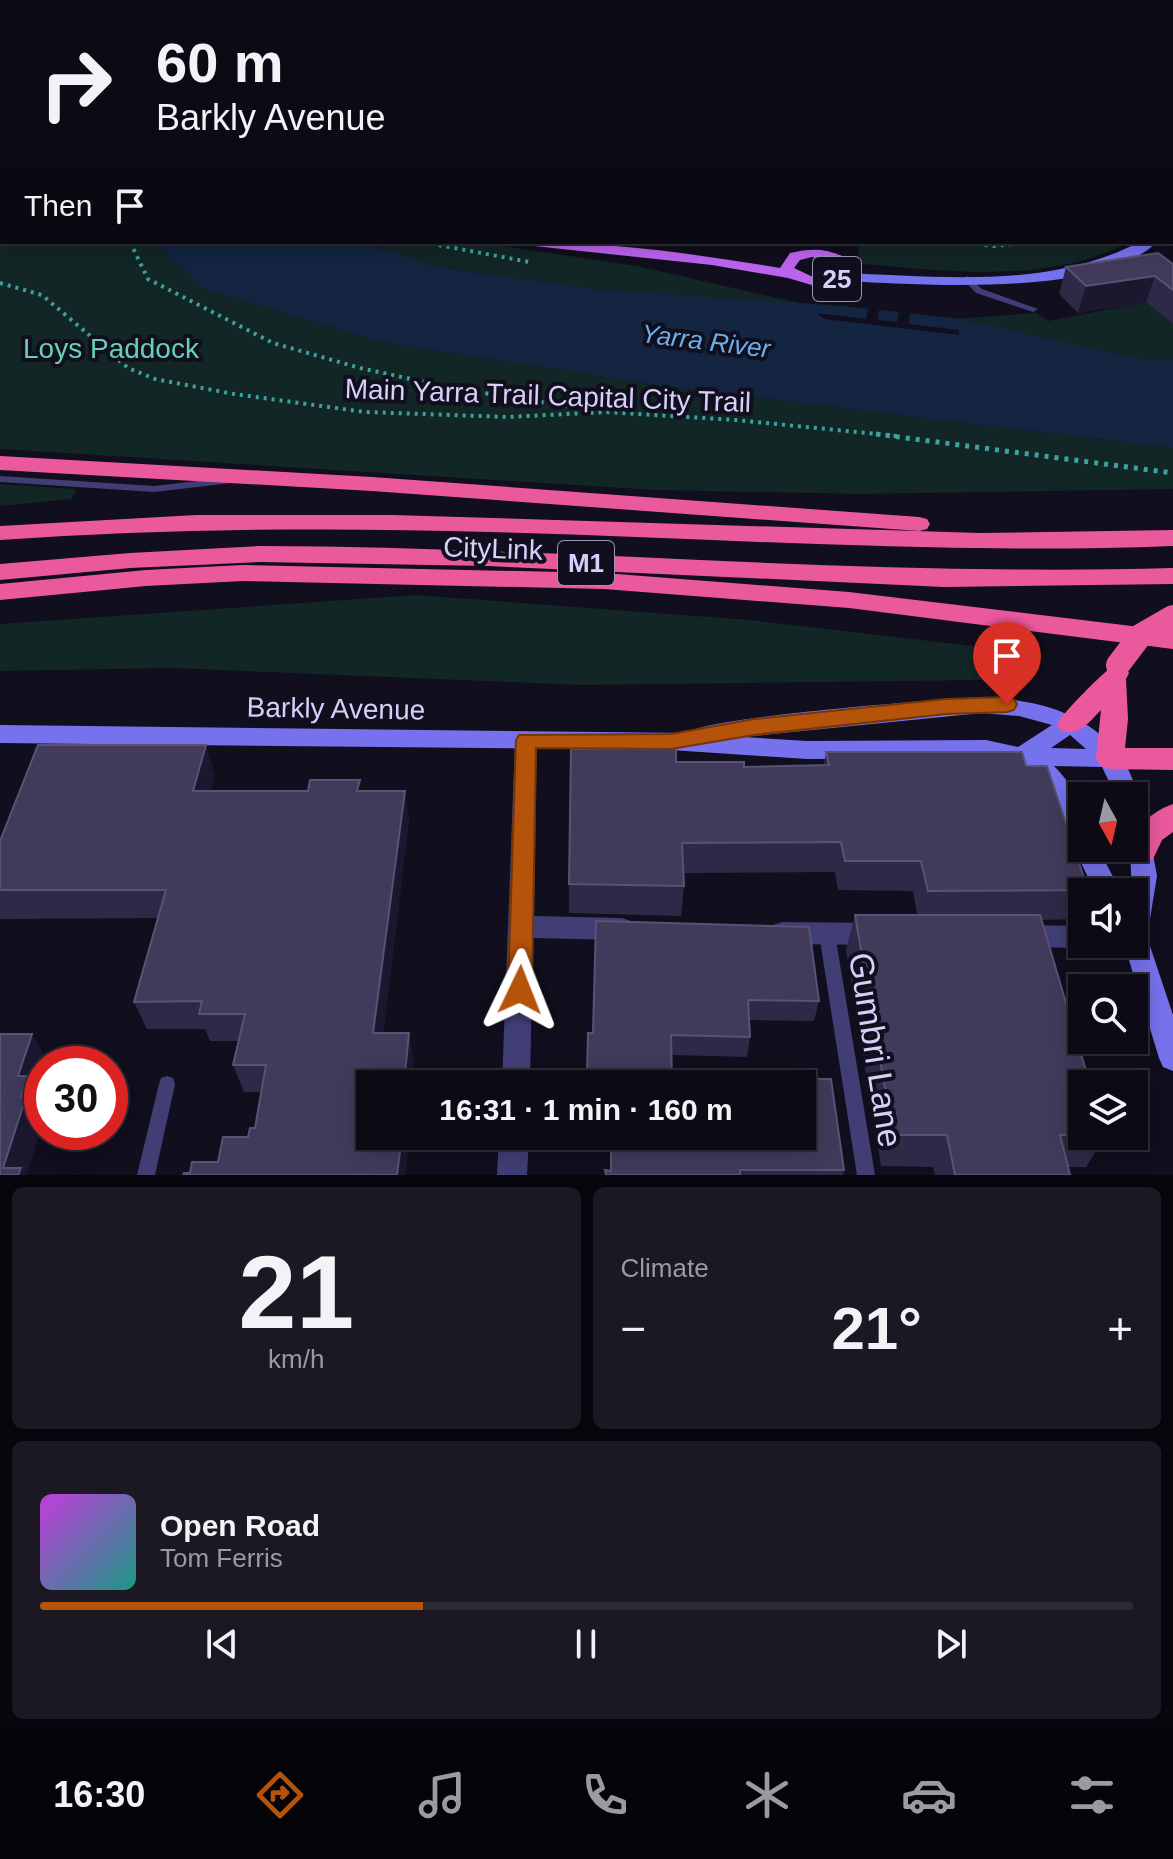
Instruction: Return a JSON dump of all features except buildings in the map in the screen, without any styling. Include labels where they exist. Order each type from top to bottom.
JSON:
[{"type":"highway","points":[[0,463],[250,477],[1129,540]]},
{"type":"highway","name":"CityLink","points":[[0,533],[141,523],[277,520],[961,540],[1173,538]]},
{"type":"highway","name":"M1","points":[[0,572],[166,557],[260,554],[544,561],[902,579],[1006,581],[1173,576]]},
{"type":"highway","name":"CityLink","points":[[0,592],[146,578],[243,573],[604,581],[849,600],[1173,640]]},
{"type":"highway","points":[[1070,724],[1116,672],[1140,636],[1173,617]]},
{"type":"highway","points":[[1116,672],[1110,758],[1173,759]]},
{"type":"highway","points":[[1148,840],[1152,832],[1173,816]]},
{"type":"main road","name":"25","points":[[553,244],[790,267],[816,282],[843,271],[836,258],[822,248],[803,254],[790,267]]},
{"type":"main road","points":[[843,271],[918,279],[1059,274],[1122,257],[1146,244]]},
{"type":"main road","name":"Barkly Avenue","points":[[671,741],[754,727],[973,705],[1018,706],[1070,724],[1092,739],[1110,758]]},
{"type":"main road","points":[[1068,805],[1060,788],[1039,767],[1021,757],[1070,724]]},
{"type":"main road","name":"Barkly Avenue","points":[[0,734],[671,741],[807,750],[994,749],[1021,757],[1110,758]]},
{"type":"main road","points":[[1110,758],[1121,782]]},
{"type":"main road","points":[[1141,958],[1173,1058]]},
{"type":"street","points":[[517,1070],[526,740]]},
{"type":"street","points":[[522,927],[655,930]]},
{"type":"street","points":[[765,932],[903,934]]},
{"type":"street","points":[[992,935],[1068,937]]},
{"type":"street","points":[[512,1175],[513,1150]]},
{"type":"lane","points":[[967,279],[979,291],[1033,309]]},
{"type":"lane","points":[[0,479],[154,489],[204,486],[250,477]]},
{"type":"lane","name":"Gumbri Lane","points":[[827,934],[866,1175]]},
{"type":"lane","points":[[146,1175],[167,1084]]},
{"type":"path","points":[[131,244],[148,279],[273,343],[360,368],[452,388],[606,412]]},
{"type":"path","points":[[977,244],[1014,244]]},
{"type":"path","name":"Main Yarra Trail Capital City Trail","points":[[0,283],[42,295],[128,368],[155,379],[365,412],[508,417],[606,412],[736,420],[929,439],[1173,473]]},
{"type":"green space","name":"Loys Paddock","points":[[0,244],[157,244],[204,289],[381,342],[670,387],[1173,448],[1173,489],[859,494],[655,490],[0,449]]},
{"type":"green space","points":[[367,244],[490,244],[637,266],[803,304],[605,290],[442,268]]},
{"type":"green space","points":[[857,244],[1125,244],[1098,256],[1032,270],[929,270],[862,264]]},
{"type":"green space","points":[[1146,302],[1173,324],[1173,360],[1137,358],[953,319],[1036,313],[1048,321]]},
{"type":"green space","points":[[0,484],[76,489],[71,499],[0,506]]},
{"type":"green space","points":[[416,595],[750,620],[1016,651],[983,680],[580,685],[172,668],[0,671],[0,624]]},
{"type":"water","name":"Yarra River","points":[[157,244],[367,244],[442,268],[605,290],[843,306],[953,318],[1137,358],[1173,360],[1173,448],[670,387],[381,342],[204,289]]},
{"type":"pier","points":[[868,308],[879,310],[878,320],[897,322],[899,312],[910,313],[909,324],[959,330],[959,335],[824,319],[817,313],[866,319]]},
{"type":"route","points":[[520,990],[526,740],[671,741],[754,727],[946,707],[1007,704]]}]
